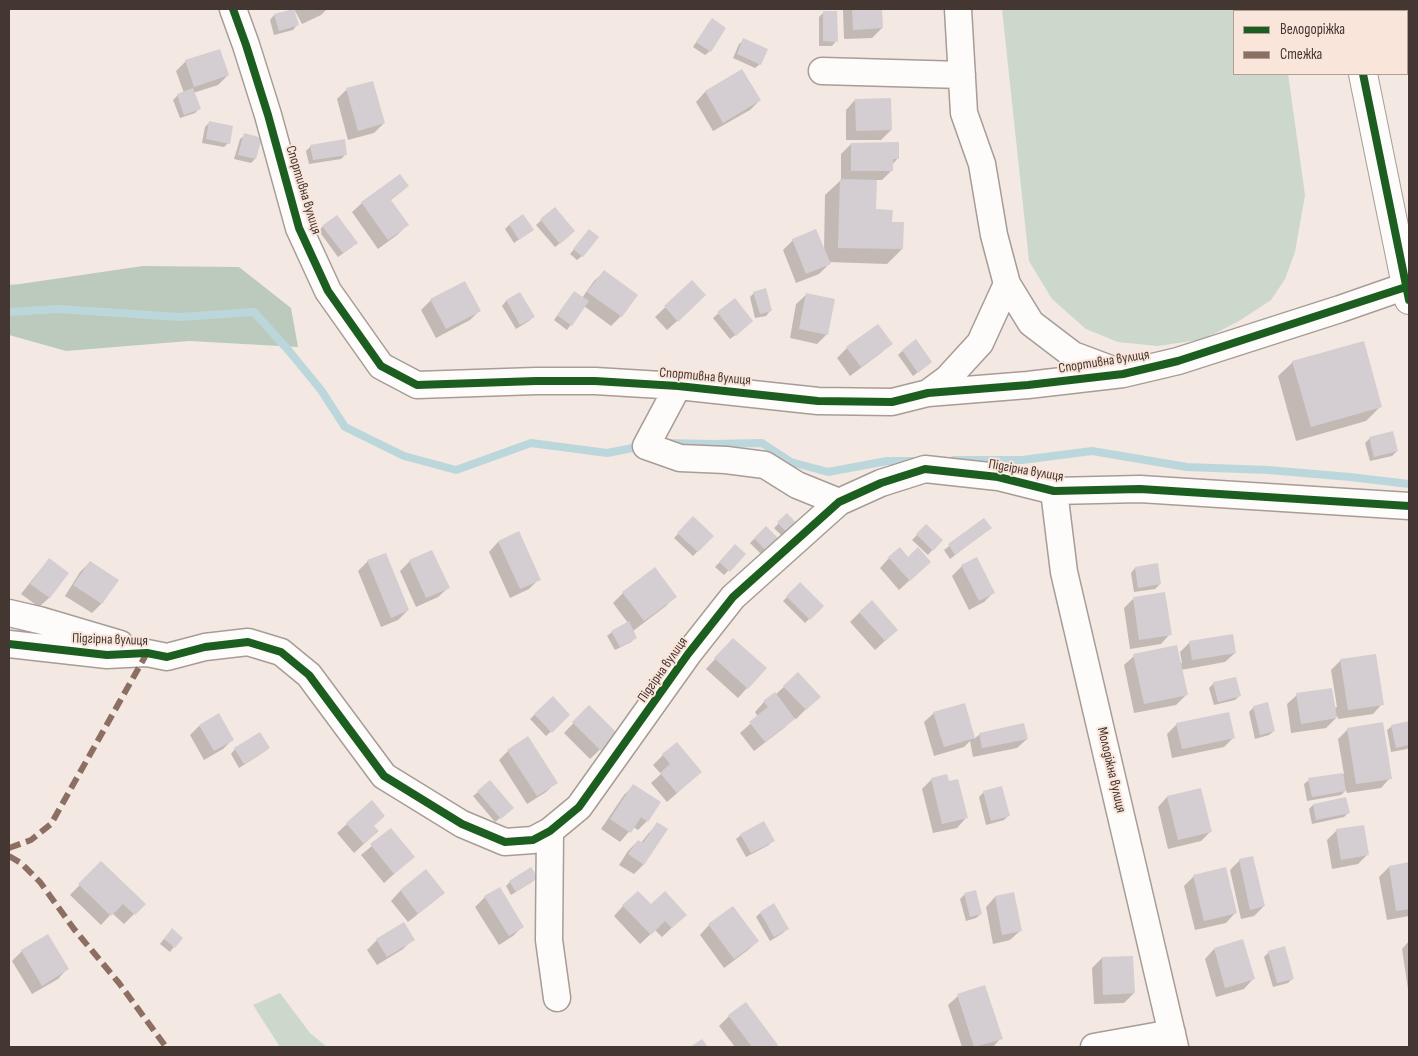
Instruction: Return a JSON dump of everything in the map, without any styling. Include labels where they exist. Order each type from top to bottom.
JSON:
[{"type":"main road","points":[[1363,75],[1408,291]]},
{"type":"street","name":"Спортивна вулиця","points":[[233,9],[260,89],[299,228],[328,291],[381,366],[417,385],[545,381],[595,382],[678,386],[818,401],[892,402],[928,393],[1028,385],[1123,374],[1178,362],[1408,291]]},
{"type":"street","points":[[958,9],[964,113],[982,164],[994,235],[1007,284],[1032,323],[1073,354],[1123,374]]},
{"type":"street","points":[[822,71],[962,75]]},
{"type":"street","name":"Спортивна вулиця","points":[[928,393],[947,379],[980,343],[1007,284]]},
{"type":"street","points":[[678,386],[646,446],[680,458],[726,460],[765,465],[797,485],[839,502]]},
{"type":"street","name":"Підгірна вулиця","points":[[9,644],[107,654],[147,652],[167,657],[205,647],[248,642],[281,652],[309,675],[384,776],[462,824],[505,842],[533,840],[550,831],[579,807],[688,654],[733,597],[839,502],[881,483],[925,469],[998,477],[1054,492],[1140,489],[1409,506]]},
{"type":"street","name":"Молодіжна вулиця","points":[[1054,492],[1064,572],[1174,1040]]},
{"type":"street","points":[[9,613],[147,652]]},
{"type":"street","points":[[550,831],[549,940],[557,998]]},
{"type":"street","points":[[1094,1047],[1174,1040]]},
{"type":"green space","points":[[1002,9],[1279,9],[1233,10],[1233,75],[1288,75],[1305,195],[1295,252],[1285,279],[1271,300],[1239,321],[1204,339],[1158,346],[1118,342],[1086,329],[1052,299],[1029,261]]},
{"type":"green space","points":[[143,266],[239,267],[291,308],[298,347],[189,341],[66,351],[9,335],[9,285]]},
{"type":"green space","points":[[280,993],[310,1033],[327,1047],[280,1047],[253,1005]]},
{"type":"building","points":[[294,9],[299,25],[279,31],[274,14]]},
{"type":"building","points":[[852,9],[882,9],[883,28],[853,30]]},
{"type":"building","points":[[823,11],[837,11],[838,42],[823,41]]},
{"type":"building","points":[[712,18],[726,28],[711,52],[696,42]]},
{"type":"building","points":[[743,38],[768,49],[761,65],[737,54]]},
{"type":"building","points":[[220,49],[229,75],[194,87],[185,60]]},
{"type":"building","points":[[742,69],[761,100],[723,123],[705,91]]},
{"type":"building","points":[[373,81],[385,123],[358,131],[346,88]]},
{"type":"building","points":[[193,88],[201,109],[184,115],[177,94]]},
{"type":"building","points":[[891,98],[892,130],[856,131],[855,99]]},
{"type":"building","points":[[209,121],[233,126],[230,144],[206,139]]},
{"type":"building","points":[[244,133],[262,138],[256,159],[238,155]]},
{"type":"building","points":[[345,139],[347,155],[313,160],[310,145]]},
{"type":"building","points":[[899,142],[899,159],[893,159],[893,171],[851,171],[851,143]]},
{"type":"building","points":[[400,174],[409,186],[391,200],[409,225],[388,240],[361,202]]},
{"type":"building","points":[[840,179],[877,180],[876,209],[893,210],[892,222],[904,222],[903,249],[838,248]]},
{"type":"building","points":[[555,207],[575,231],[560,244],[540,219]]},
{"type":"building","points":[[523,214],[534,230],[519,240],[509,224]]},
{"type":"building","points":[[337,215],[358,243],[343,253],[322,226]]},
{"type":"building","points":[[589,229],[599,237],[583,257],[573,249]]},
{"type":"building","points":[[816,229],[831,264],[806,274],[792,239]]},
{"type":"building","points":[[604,270],[638,295],[622,317],[587,292]]},
{"type":"building","points":[[692,280],[706,295],[678,322],[664,306]]},
{"type":"building","points":[[465,281],[481,311],[446,329],[430,299]]},
{"type":"building","points":[[766,288],[772,311],[760,314],[753,292]]},
{"type":"building","points":[[574,291],[589,301],[572,326],[557,315]]},
{"type":"building","points":[[520,292],[535,317],[520,325],[506,300]]},
{"type":"building","points":[[806,293],[835,299],[828,335],[799,329]]},
{"type":"building","points":[[735,298],[753,321],[736,336],[717,312]]},
{"type":"building","points":[[878,324],[893,344],[861,367],[846,347]]},
{"type":"building","points":[[916,339],[932,362],[918,373],[902,350]]},
{"type":"building","points":[[1364,341],[1382,407],[1311,427],[1292,361]]},
{"type":"building","points":[[1393,431],[1398,451],[1374,457],[1369,437]]},
{"type":"building","points":[[787,513],[801,528],[791,537],[777,522]]},
{"type":"building","points":[[693,516],[714,536],[698,552],[677,533]]},
{"type":"building","points":[[984,518],[992,528],[955,555],[948,544]]},
{"type":"building","points":[[926,524],[943,540],[933,551],[916,534]]},
{"type":"building","points":[[766,526],[783,543],[771,556],[754,538]]},
{"type":"building","points":[[519,531],[541,580],[520,589],[498,541]]},
{"type":"building","points":[[735,544],[746,554],[730,572],[719,562]]},
{"type":"building","points":[[900,547],[908,557],[918,547],[931,562],[910,581],[888,557]]},
{"type":"building","points":[[432,550],[450,588],[426,598],[409,560]]},
{"type":"building","points":[[386,553],[409,610],[391,618],[367,560]]},
{"type":"building","points":[[977,557],[995,593],[979,601],[961,565]]},
{"type":"building","points":[[49,558],[69,573],[50,598],[30,584]]},
{"type":"building","points":[[90,561],[119,580],[102,604],[73,585]]},
{"type":"building","points":[[1158,563],[1161,584],[1138,588],[1135,567]]},
{"type":"building","points":[[655,567],[677,597],[644,621],[622,592]]},
{"type":"building","points":[[800,582],[824,606],[810,620],[786,596]]},
{"type":"building","points":[[1165,592],[1172,635],[1139,640],[1133,597]]},
{"type":"building","points":[[872,600],[898,630],[885,641],[859,612]]},
{"type":"building","points":[[629,621],[637,638],[620,647],[611,631]]},
{"type":"building","points":[[1233,634],[1236,653],[1192,660],[1189,641]]},
{"type":"building","points":[[733,638],[767,668],[748,689],[714,658]]},
{"type":"building","points":[[1177,645],[1188,695],[1144,704],[1133,654]]},
{"type":"building","points":[[1376,654],[1384,705],[1348,710],[1340,659]]},
{"type":"building","points":[[798,672],[821,697],[806,710],[783,686]]},
{"type":"building","points":[[1236,677],[1241,696],[1218,702],[1213,682]]},
{"type":"building","points":[[1332,688],[1337,718],[1301,724],[1296,693]]},
{"type":"building","points":[[775,692],[795,719],[765,742],[749,722],[768,707],[763,701]]},
{"type":"building","points":[[553,696],[570,715],[552,733],[534,714]]},
{"type":"building","points":[[1268,702],[1275,731],[1260,735],[1253,706]]},
{"type":"building","points":[[965,703],[975,738],[944,747],[933,712]]},
{"type":"building","points":[[589,705],[618,734],[601,751],[572,722]]},
{"type":"building","points":[[1229,712],[1235,738],[1182,749],[1176,723]]},
{"type":"building","points":[[219,713],[234,740],[214,751],[199,725]]},
{"type":"building","points":[[1409,721],[1409,745],[1396,748],[1391,725]]},
{"type":"building","points":[[1383,722],[1392,779],[1356,784],[1347,728]]},
{"type":"building","points":[[1024,723],[1028,739],[982,748],[979,733]]},
{"type":"building","points":[[260,732],[270,748],[244,764],[234,748]]},
{"type":"building","points":[[528,736],[558,783],[537,796],[507,750]]},
{"type":"building","points":[[677,742],[702,772],[677,793],[660,773],[670,764],[662,754]]},
{"type":"building","points":[[1343,773],[1346,791],[1312,797],[1308,778]]},
{"type":"building","points":[[947,774],[949,781],[958,779],[968,818],[942,824],[931,778]]},
{"type":"building","points":[[490,780],[514,808],[501,819],[477,791]]},
{"type":"building","points":[[633,784],[661,802],[648,822],[641,817],[631,833],[610,819]]},
{"type":"building","points":[[1002,786],[1010,816],[991,821],[983,791]]},
{"type":"building","points":[[1201,788],[1212,832],[1178,840],[1167,796]]},
{"type":"building","points":[[1346,797],[1350,813],[1316,820],[1313,804]]},
{"type":"building","points":[[372,800],[385,816],[374,826],[379,831],[364,844],[346,823]]},
{"type":"building","points":[[764,821],[775,841],[751,853],[740,834]]},
{"type":"building","points":[[657,822],[668,829],[644,865],[628,854],[638,840],[643,843]]},
{"type":"building","points":[[1364,825],[1369,855],[1341,860],[1336,829]]},
{"type":"building","points":[[391,828],[415,857],[394,874],[370,844]]},
{"type":"building","points":[[1253,856],[1265,906],[1250,910],[1239,859]]},
{"type":"building","points":[[101,861],[146,904],[135,915],[123,904],[111,916],[78,884]]},
{"type":"building","points":[[1409,862],[1409,909],[1396,911],[1389,866]]},
{"type":"building","points":[[531,867],[538,878],[516,892],[509,881]]},
{"type":"building","points":[[1226,867],[1237,913],[1204,921],[1193,875]]},
{"type":"building","points":[[426,869],[445,893],[418,914],[400,890]]},
{"type":"building","points":[[500,887],[524,927],[509,936],[484,896]]},
{"type":"building","points":[[976,890],[982,914],[970,917],[964,893]]},
{"type":"building","points":[[638,891],[651,904],[665,891],[687,915],[672,928],[665,921],[651,935],[622,905]]},
{"type":"building","points":[[1014,892],[1022,931],[1002,935],[995,896]]},
{"type":"building","points":[[774,903],[789,929],[774,937],[760,912]]},
{"type":"building","points":[[733,906],[759,941],[734,959],[708,924]]},
{"type":"building","points":[[404,922],[415,940],[387,957],[376,939]]},
{"type":"building","points":[[172,928],[183,938],[175,948],[164,939]]},
{"type":"building","points":[[48,934],[69,969],[42,986],[21,950]]},
{"type":"building","points":[[1243,939],[1255,979],[1225,988],[1214,948]]},
{"type":"building","points":[[1285,946],[1294,979],[1277,983],[1268,951]]},
{"type":"building","points":[[1133,956],[1135,993],[1103,995],[1102,957]]},
{"type":"building","points":[[985,985],[1003,1039],[974,1047],[957,994]]},
{"type":"building","points":[[746,1002],[778,1045],[776,1047],[752,1047],[728,1015]]},
{"type":"building","points":[[702,1039],[708,1047],[690,1047]]},
{"type":"waterway","points":[[9,312],[59,309],[179,317],[254,312],[321,390],[345,427],[404,456],[456,470],[531,443],[607,453],[643,446]]},
{"type":"waterway","points":[[667,443],[762,443],[791,462],[828,472],[887,461],[917,461]]},
{"type":"waterway","points":[[954,460],[1022,460],[1092,451],[1187,467],[1268,470],[1409,484]]},
{"type":"marked path","points":[[9,848],[31,840],[51,824],[147,653]]},
{"type":"marked path","points":[[9,856],[21,863],[40,882],[74,929],[119,983],[166,1047]]},
{"type":"cycle path","points":[[233,9],[268,115],[299,228],[328,291],[381,366],[417,385],[595,381],[678,386],[818,401],[892,402],[928,393],[1028,385],[1123,374],[1178,361],[1406,287]]},
{"type":"cycle path","points":[[1363,75],[1409,300]]},
{"type":"cycle path","points":[[9,644],[107,655],[147,653],[167,657],[205,647],[248,642],[281,652],[309,675],[384,776],[462,824],[505,842],[533,840],[550,831],[579,807],[688,654],[733,597],[839,502],[881,483],[925,469],[998,477],[1054,491],[1140,489],[1409,506]]}]
